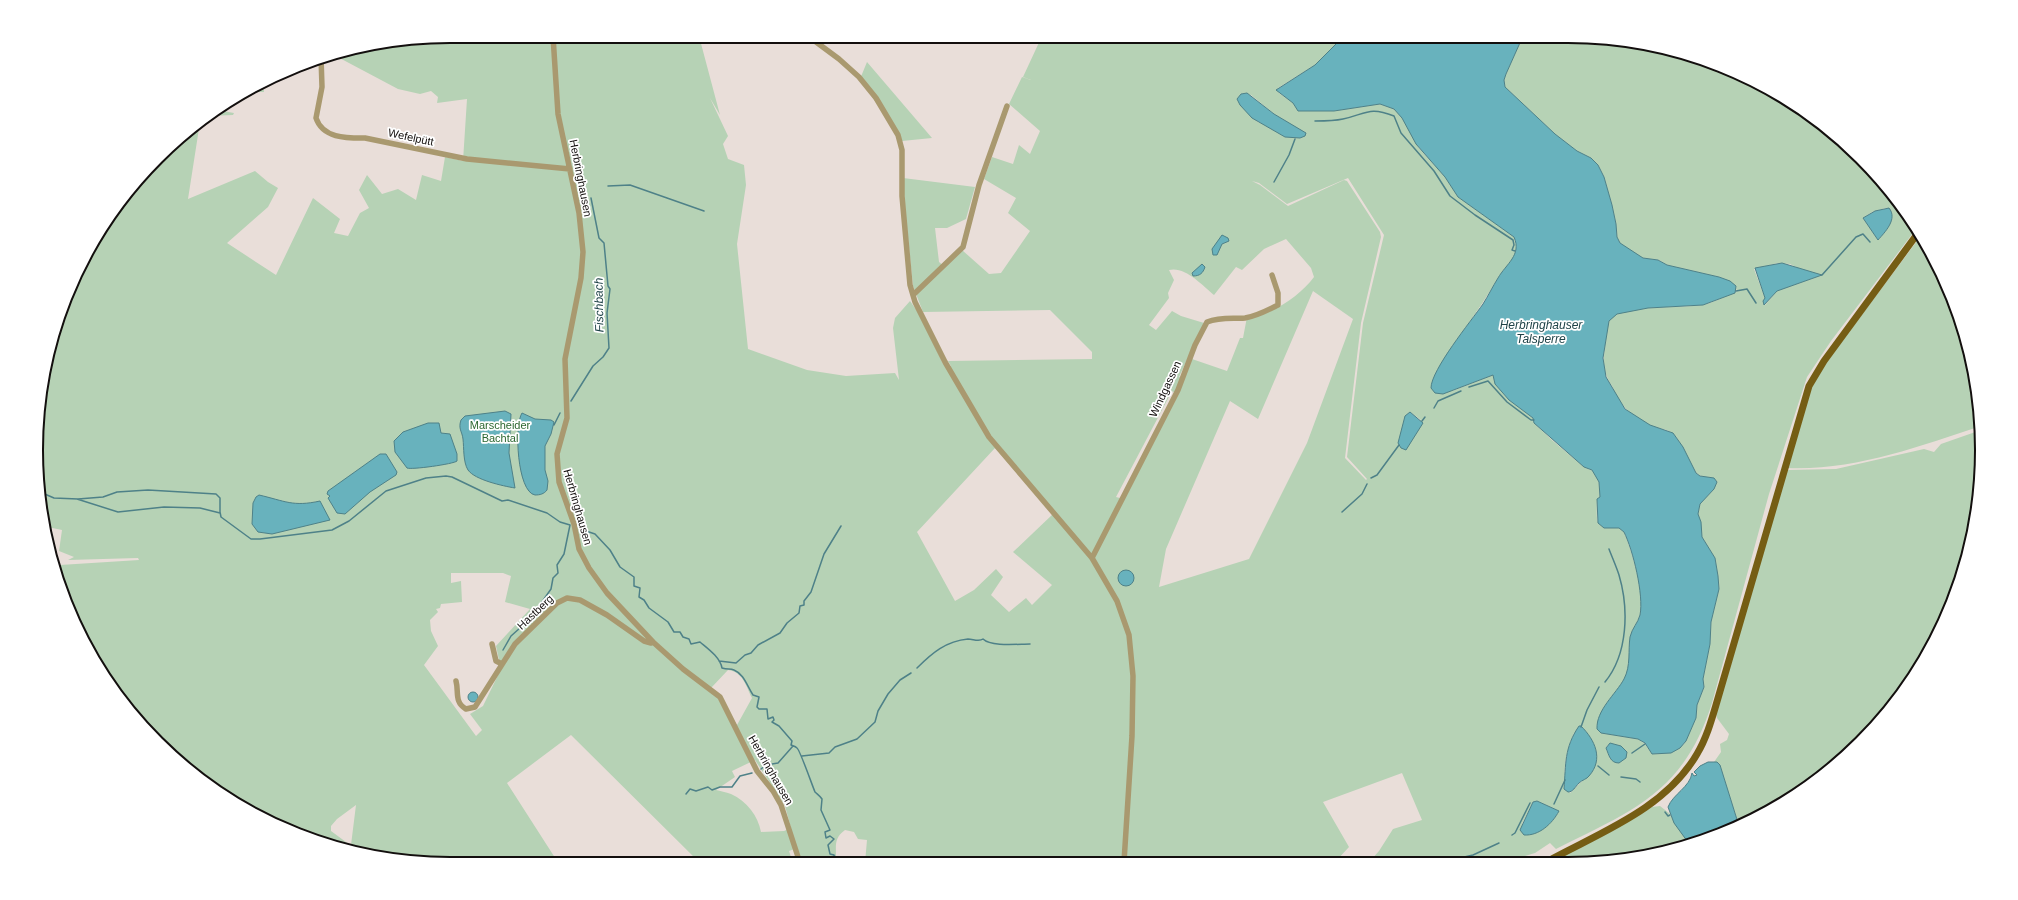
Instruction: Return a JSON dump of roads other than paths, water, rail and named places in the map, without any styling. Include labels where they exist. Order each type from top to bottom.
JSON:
[{"type":"main road","points":[[1555,857],[1652,803],[1675,784],[1697,753],[1713,715],[1809,386],[1824,361],[1914,238]]},
{"type":"street","name":"Herbringhausen","points":[[553,43],[558,114],[579,213],[583,252],[582,278],[565,359],[567,418],[557,454],[557,471],[574,524],[579,549],[585,562],[607,593],[653,642],[720,697],[757,771],[773,791],[784,812],[798,857]]},
{"type":"street","points":[[818,43],[840,59],[859,77],[876,98],[898,135],[902,150],[904,225],[909,278],[913,295],[946,362],[989,438],[1092,558],[1117,601],[1129,635],[1132,662],[1132,736],[1124,857]]},
{"type":"street","name":"Wefelpütt","points":[[322,64],[323,82],[316,118],[321,126],[330,135],[352,139],[371,140],[467,159],[570,169]]},
{"type":"street","points":[[913,295],[963,247],[979,185],[1007,106]]},
{"type":"street","name":"Windgassen","points":[[1092,558],[1178,390],[1195,345],[1207,322],[1228,317],[1245,318],[1278,305],[1278,293],[1272,275]]},
{"type":"street","name":"Hastberg","points":[[456,681],[458,702],[463,708],[471,709],[480,701],[517,641],[557,603],[567,598],[580,600],[607,615],[644,641],[650,644],[653,642]]},
{"type":"street","points":[[492,644],[496,661],[502,664]]},
{"type":"water","name":"Herbringhauser Talsperre","points":[[1337,43],[1520,43],[1506,74],[1504,80],[1505,87],[1555,134],[1577,151],[1591,158],[1598,165],[1604,177],[1612,205],[1617,237],[1620,243],[1643,258],[1658,260],[1667,265],[1719,277],[1730,281],[1736,286],[1735,293],[1703,305],[1648,308],[1617,314],[1609,321],[1603,358],[1606,377],[1625,409],[1650,425],[1673,433],[1683,447],[1696,473],[1700,476],[1714,478],[1717,482],[1714,489],[1700,504],[1698,514],[1701,522],[1702,537],[1715,558],[1719,589],[1711,622],[1710,644],[1703,679],[1704,687],[1697,705],[1696,718],[1686,741],[1680,748],[1671,753],[1652,754],[1645,743],[1638,739],[1601,733],[1597,729],[1603,709],[1621,685],[1628,669],[1630,637],[1639,618],[1641,606],[1637,573],[1631,550],[1624,532],[1619,528],[1604,528],[1598,523],[1597,499],[1600,497],[1599,482],[1592,470],[1584,467],[1534,423],[1533,418],[1509,400],[1495,384],[1493,375],[1443,394],[1435,393],[1431,388],[1437,370],[1444,358],[1483,304],[1501,273],[1515,254],[1516,243],[1514,237],[1458,197],[1445,177],[1416,144],[1402,118],[1394,109],[1380,104],[1334,111],[1298,111],[1293,103],[1276,90],[1315,65]]},
{"type":"water","points":[[1247,93],[1274,114],[1306,133],[1305,136],[1300,138],[1285,137],[1252,118],[1240,105],[1237,99],[1241,94]]},
{"type":"water","points":[[1889,208],[1892,217],[1890,225],[1878,240],[1863,218],[1875,211]]},
{"type":"water","points":[[1222,235],[1228,238],[1229,241],[1222,244],[1217,255],[1213,255],[1212,249]]},
{"type":"water","points":[[1782,263],[1822,275],[1777,291],[1764,305],[1763,301],[1765,298],[1755,268]]},
{"type":"water","points":[[1202,264],[1205,267],[1202,272],[1199,275],[1193,276],[1192,273]]},
{"type":"water","points":[[505,411],[511,414],[509,453],[515,488],[483,480],[477,477],[468,470],[464,459],[463,439],[460,428],[461,420],[465,416]]},
{"type":"water","points":[[1410,412],[1423,423],[1406,450],[1401,448],[1398,443],[1405,416]]},
{"type":"water","points":[[522,413],[535,419],[551,420],[554,422],[551,434],[545,446],[545,470],[548,481],[547,490],[535,495],[529,491],[524,483],[521,471],[518,430]]},
{"type":"water","points":[[428,423],[439,423],[441,433],[450,434],[457,454],[457,461],[448,464],[407,468],[395,452],[394,441],[403,432]]},
{"type":"water","points":[[380,454],[386,454],[397,472],[396,475],[370,492],[345,514],[337,513],[328,498],[330,496],[327,494],[328,491]]},
{"type":"water","points":[[259,495],[296,503],[311,503],[320,501],[330,520],[272,534],[258,532],[252,524],[253,503]]},
{"type":"water","points":[[1126,570],[1132,572],[1134,578],[1132,584],[1126,586],[1120,584],[1118,578],[1120,572]]},
{"type":"water","points":[[471,692],[475,692],[478,697],[475,702],[471,702],[468,699],[468,695]]},
{"type":"water","points":[[1579,726],[1586,731],[1594,743],[1597,756],[1596,763],[1594,770],[1588,777],[1580,782],[1573,790],[1568,792],[1564,789],[1568,749]]},
{"type":"water","points":[[1610,743],[1621,746],[1627,752],[1626,758],[1619,763],[1614,762],[1609,756],[1606,748]]},
{"type":"water","points":[[1708,762],[1717,762],[1720,765],[1737,820],[1686,839],[1674,823],[1668,807],[1670,802],[1691,778],[1692,773],[1694,776],[1697,775],[1694,772],[1700,766]]},
{"type":"water","points":[[1537,801],[1559,811],[1549,825],[1535,834],[1524,835],[1520,830],[1533,802]]},
{"type":"waterway","points":[[1315,121],[1340,120],[1373,111],[1394,116],[1401,133],[1434,171],[1450,196],[1475,215],[1513,240],[1514,245],[1512,250],[1515,251]]},
{"type":"waterway","points":[[1274,182],[1289,155],[1295,139]]},
{"type":"waterway","name":"Fischbach","points":[[608,186],[630,185],[704,211]]},
{"type":"waterway","name":"Fischbach","points":[[571,401],[593,366],[603,357],[609,348],[607,313],[610,289],[608,286],[604,243],[599,238],[591,198]]},
{"type":"waterway","points":[[1822,275],[1856,237],[1863,234],[1870,242]]},
{"type":"waterway","points":[[1736,291],[1747,289],[1756,303]]},
{"type":"waterway","points":[[1469,387],[1488,381],[1507,402],[1531,420],[1534,420]]},
{"type":"waterway","points":[[1434,408],[1438,401],[1461,391]]},
{"type":"waterway","name":"Fischbach","points":[[554,425],[560,413]]},
{"type":"waterway","points":[[1422,421],[1425,417]]},
{"type":"waterway","points":[[1371,478],[1377,475],[1399,445]]},
{"type":"waterway","points":[[45,494],[54,498],[78,499],[103,497],[117,492],[148,490],[216,494],[220,498],[221,517],[251,539],[260,539],[332,530],[349,521],[386,491],[426,478],[446,476],[452,477],[502,501],[508,500],[547,513],[560,522],[570,525],[564,554],[557,565],[558,573],[553,578],[551,589],[530,619],[511,636],[503,650]]},
{"type":"waterway","points":[[1342,512],[1362,494],[1367,484]]},
{"type":"waterway","points":[[77,499],[118,512],[164,507],[200,508],[220,513]]},
{"type":"waterway","points":[[579,526],[583,530],[595,534],[610,550],[620,567],[634,577],[634,586],[640,588],[639,597],[644,600],[649,608],[668,622],[674,632],[680,632],[683,637],[689,639],[691,644],[700,642],[719,660],[722,668],[733,669],[740,674],[753,695],[759,697],[757,707],[759,709],[767,709],[768,719],[773,717],[774,720],[772,722],[779,726],[792,741],[791,745],[795,746],[799,750],[815,792],[822,799],[821,810],[830,830],[825,832],[826,838],[830,836],[834,839],[828,845],[830,854],[834,855],[834,857]]},
{"type":"waterway","points":[[719,661],[736,663],[745,655],[751,653],[758,645],[780,633],[787,623],[799,613],[800,606],[804,605],[804,601],[811,592],[824,554],[841,526]]},
{"type":"waterway","points":[[1605,682],[1613,671],[1622,645],[1625,616],[1619,575],[1609,549]]},
{"type":"waterway","points":[[917,668],[928,657],[946,645],[960,640],[983,639],[987,642],[998,644],[1030,644]]},
{"type":"waterway","points":[[802,756],[829,753],[835,747],[857,739],[875,722],[878,711],[888,694],[900,680],[911,673]]},
{"type":"waterway","points":[[1581,727],[1587,710],[1599,687]]},
{"type":"waterway","points":[[1632,753],[1645,744]]},
{"type":"waterway","points":[[761,769],[766,765],[778,763],[793,746]]},
{"type":"waterway","points":[[1598,766],[1609,775]]},
{"type":"waterway","points":[[686,794],[690,789],[696,791],[708,787],[712,790],[720,787],[732,787],[740,776],[752,773]]},
{"type":"waterway","points":[[1621,777],[1636,779],[1640,782]]},
{"type":"waterway","points":[[1554,804],[1565,780]]},
{"type":"waterway","points":[[1512,835],[1515,833],[1530,803]]},
{"type":"waterway","points":[[1665,812],[1668,816],[1670,815]]},
{"type":"waterway","points":[[1464,857],[1473,855],[1499,843]]},
{"type":"park label","name":"Marscheider Bachtal","points":[[500,431]]}]
